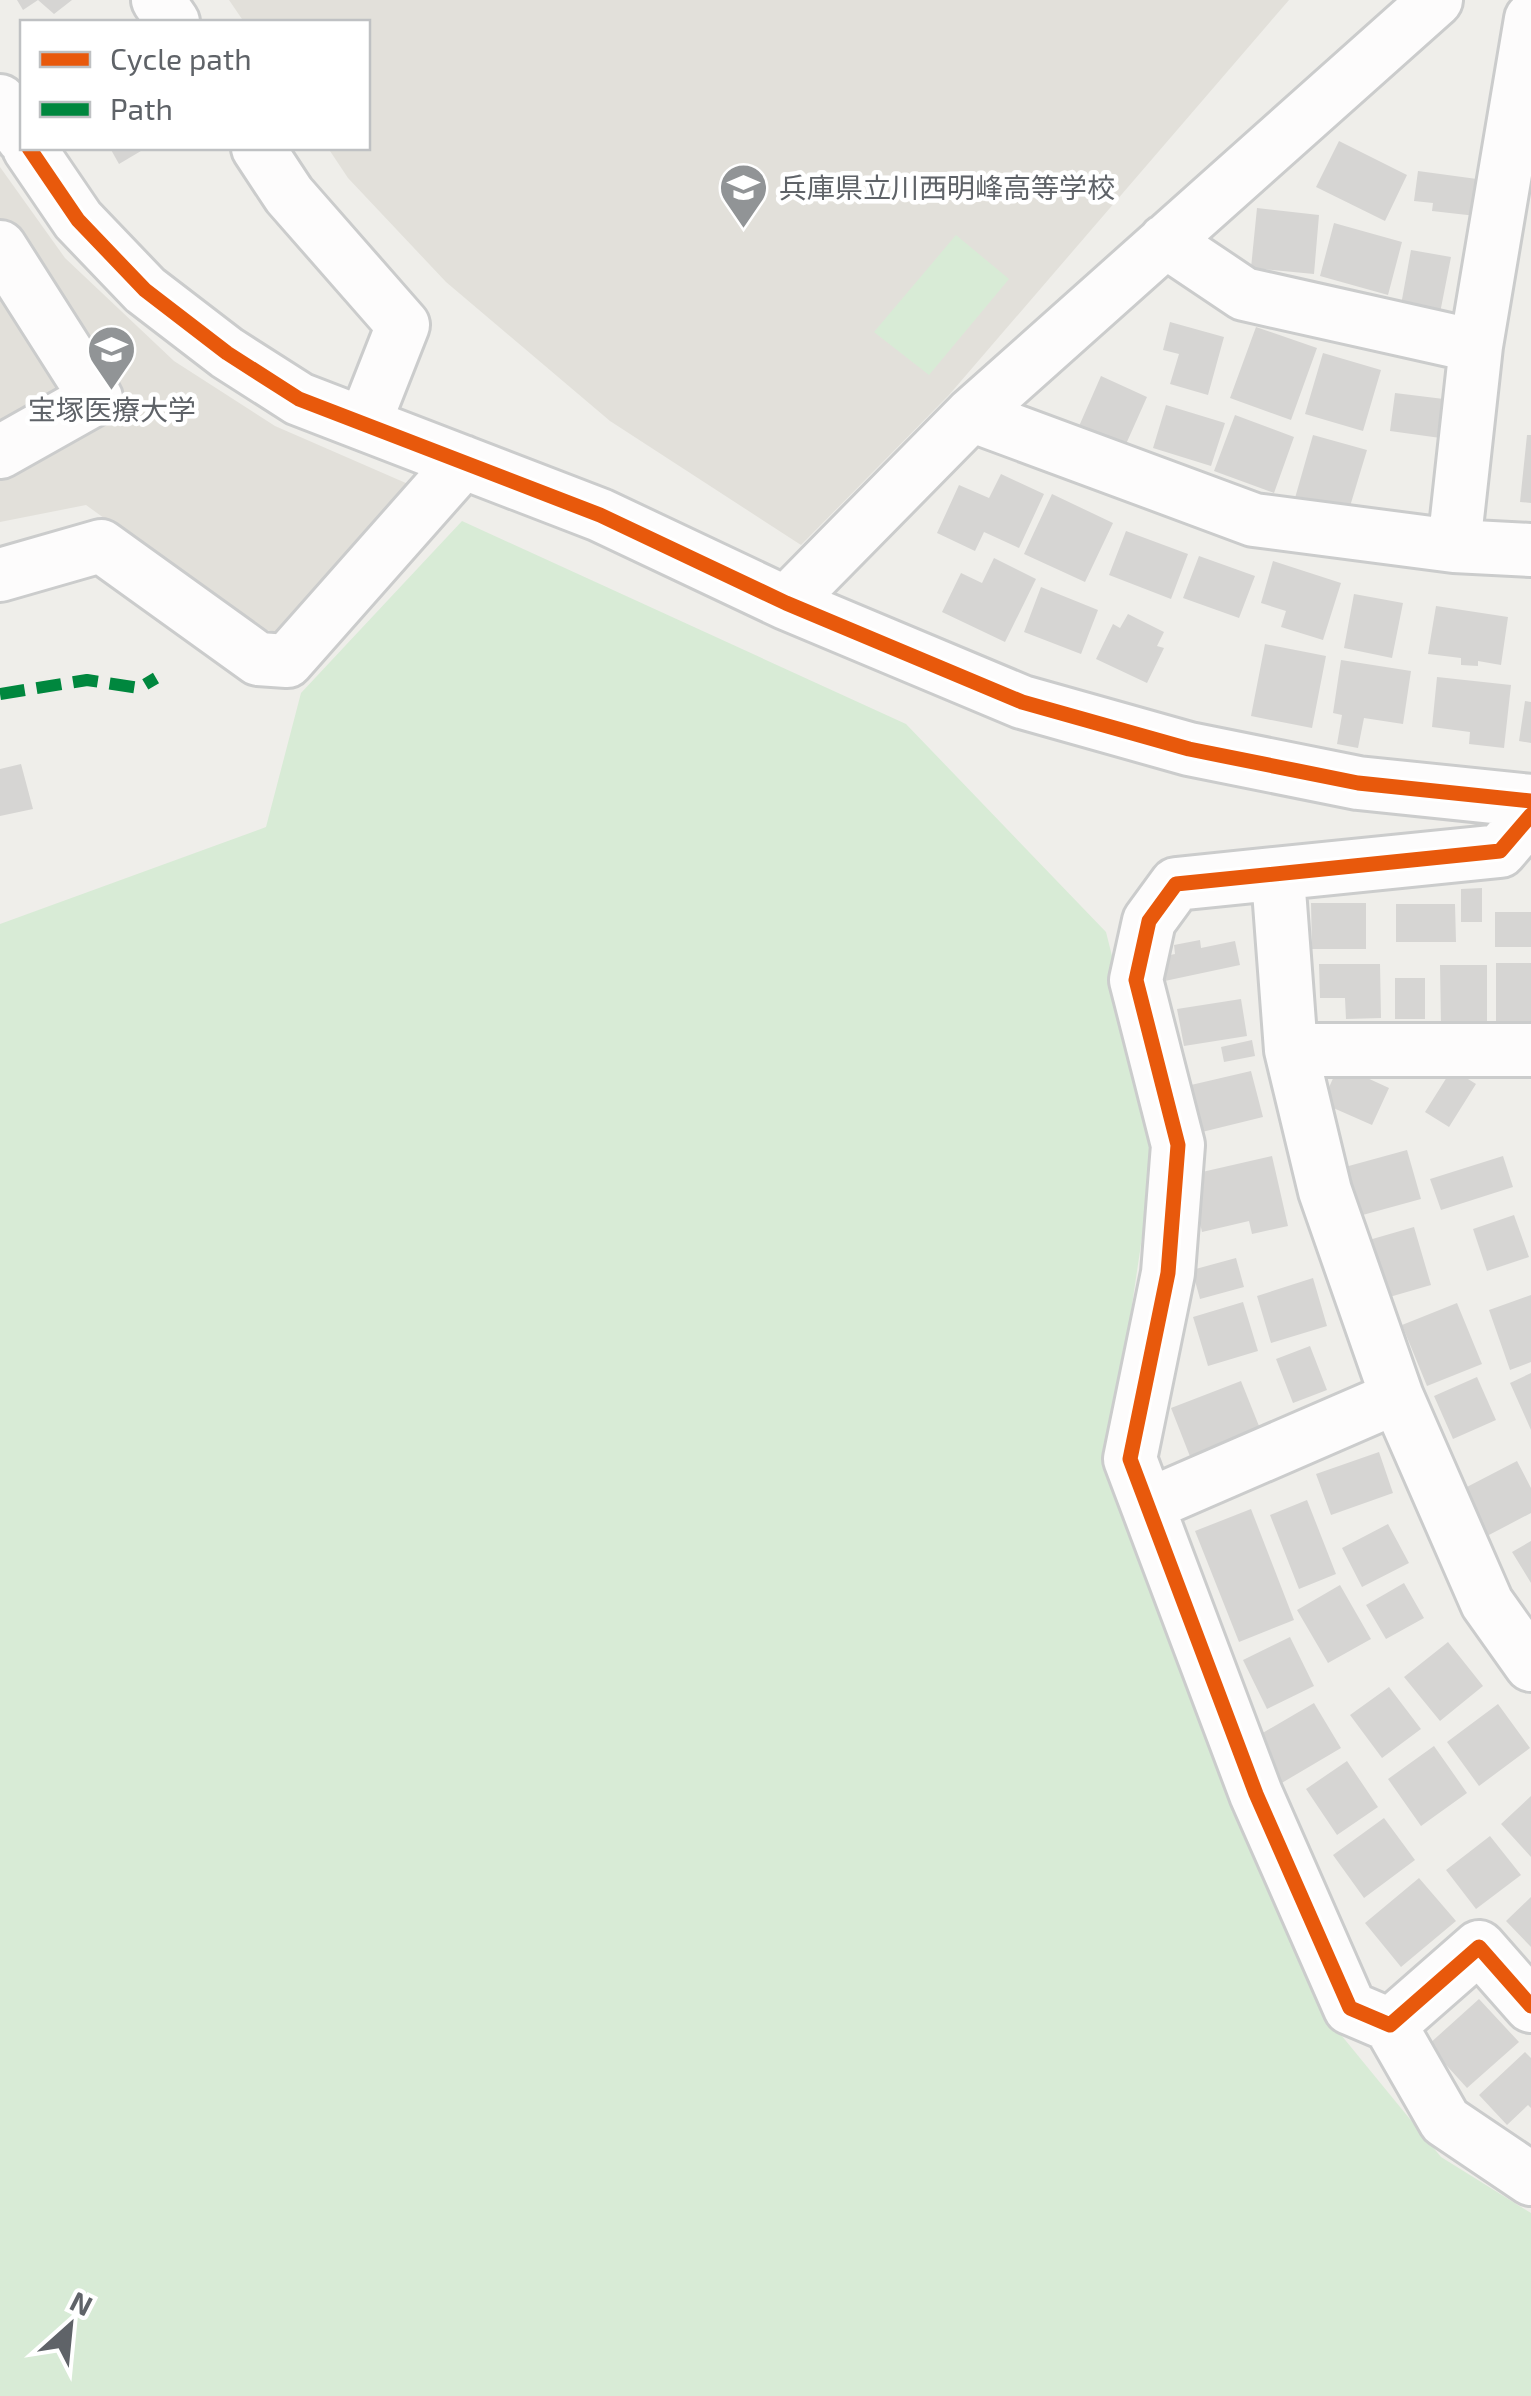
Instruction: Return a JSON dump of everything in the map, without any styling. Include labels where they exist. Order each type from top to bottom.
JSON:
[{"type":"street","points":[[786,603],[971,415],[1436,0]]},
{"type":"street","points":[[1454,546],[1476,346],[1531,19]]},
{"type":"street","points":[[0,101],[20,134]]},
{"type":"street","points":[[31,150],[78,220],[145,290],[227,353],[299,400],[600,515],[786,603],[1022,702],[1188,749],[1358,784],[1531,802]]},
{"type":"street","points":[[259,150],[290,195],[404,325],[364,424]]},
{"type":"street","points":[[1165,242],[1244,294],[1476,346]]},
{"type":"street","points":[[0,248],[96,398],[5,442]]},
{"type":"street","points":[[971,415],[1254,520],[1454,546],[1531,550]]},
{"type":"street","points":[[0,575],[102,546],[258,659],[287,661],[463,462]]},
{"type":"street","points":[[1531,815],[1500,852],[1278,877],[1176,884],[1150,922],[1136,980],[1178,1145],[1168,1273],[1130,1459],[1256,1794],[1350,2008],[1390,2025],[1445,2121],[1531,2179]]},
{"type":"street","points":[[1278,877],[1292,1050],[1325,1190],[1396,1396],[1488,1603],[1531,1665]]},
{"type":"street","points":[[1292,1050],[1529,1057]]},
{"type":"street","points":[[1148,1505],[1396,1396]]},
{"type":"street","points":[[1390,2025],[1479,1947],[1531,2006]]},
{"type":"shaded area","name":"兵庫県立川西明峰高等学校","points":[[229,0],[1289,0],[949,395],[801,545],[610,421],[446,282],[348,178],[329,150],[370,150],[370,20],[243,20]]},
{"type":"shaded area","name":"宝塚医療大学","points":[[0,167],[65,258],[174,361],[275,426],[415,487],[278,632],[256,628],[86,505],[0,522]]},
{"type":"green space","points":[[956,235],[1009,279],[929,375],[874,332]]},
{"type":"green space","points":[[462,521],[906,724],[1106,932],[1157,1136],[1107,1474],[1328,2019],[1441,2157],[1531,2213],[1531,2396],[0,2396],[0,924],[266,827],[301,693]]},
{"type":"building","points":[[17,0],[38,0],[23,10]]},
{"type":"building","points":[[38,0],[72,0],[54,14]]},
{"type":"building","points":[[1339,141],[1407,175],[1385,221],[1316,187]]},
{"type":"building","points":[[111,150],[143,150],[119,164]]},
{"type":"building","points":[[1418,171],[1499,182],[1494,218],[1432,211],[1433,203],[1414,201]]},
{"type":"building","points":[[1257,208],[1319,215],[1314,274],[1251,268]]},
{"type":"building","points":[[1334,223],[1402,242],[1388,295],[1320,276]]},
{"type":"building","points":[[1411,250],[1451,257],[1440,313],[1401,305]]},
{"type":"building","points":[[1170,322],[1224,337],[1208,395],[1170,384],[1179,354],[1163,350]]},
{"type":"building","points":[[1256,327],[1317,348],[1291,420],[1230,398]]},
{"type":"building","points":[[1323,353],[1381,370],[1363,431],[1305,414]]},
{"type":"building","points":[[1101,376],[1147,397],[1122,453],[1076,433]]},
{"type":"building","points":[[1395,393],[1460,401],[1455,440],[1390,431]]},
{"type":"building","points":[[1166,405],[1225,423],[1211,466],[1153,448]]},
{"type":"building","points":[[1235,415],[1294,437],[1274,493],[1214,471]]},
{"type":"building","points":[[1313,435],[1367,450],[1348,513],[1295,498]]},
{"type":"building","points":[[1527,435],[1531,435],[1531,503],[1520,502]]},
{"type":"building","points":[[1001,474],[1044,494],[1019,548],[984,532],[975,551],[937,533],[959,485],[989,498]]},
{"type":"building","points":[[1052,494],[1113,523],[1085,582],[1024,554]]},
{"type":"building","points":[[1126,531],[1188,554],[1171,599],[1109,575]]},
{"type":"building","points":[[1199,556],[1255,576],[1239,618],[1183,598]]},
{"type":"building","points":[[994,558],[1036,579],[1005,642],[942,612],[961,573],[982,583]]},
{"type":"building","points":[[1273,561],[1341,583],[1323,640],[1281,627],[1286,611],[1261,603]]},
{"type":"building","points":[[1041,587],[1098,610],[1081,654],[1024,632]]},
{"type":"building","points":[[1354,594],[1403,603],[1392,658],[1344,648]]},
{"type":"building","points":[[1436,606],[1508,617],[1501,665],[1478,661],[1478,666],[1461,665],[1461,658],[1428,654]]},
{"type":"building","points":[[1128,614],[1164,632],[1157,646],[1164,648],[1147,683],[1096,659],[1113,624],[1120,628]]},
{"type":"building","points":[[1265,644],[1326,656],[1312,728],[1251,716]]},
{"type":"building","points":[[1341,660],[1411,671],[1403,724],[1364,718],[1358,748],[1337,744],[1342,715],[1333,713]]},
{"type":"building","points":[[1437,677],[1511,685],[1504,748],[1469,744],[1470,732],[1432,727]]},
{"type":"building","points":[[1525,701],[1531,702],[1531,743],[1519,741]]},
{"type":"building","points":[[21,764],[33,809],[0,816],[0,769]]},
{"type":"building","points":[[1482,888],[1482,922],[1461,922],[1461,889]]},
{"type":"building","points":[[1311,903],[1366,903],[1366,949],[1312,949]]},
{"type":"building","points":[[1396,904],[1455,904],[1456,942],[1396,942]]},
{"type":"building","points":[[1495,912],[1531,912],[1531,947],[1495,947]]},
{"type":"building","points":[[1200,940],[1201,948],[1235,941],[1240,965],[1160,982],[1155,958],[1175,954],[1174,945]]},
{"type":"building","points":[[1496,963],[1531,963],[1531,1027],[1496,1027]]},
{"type":"building","points":[[1319,964],[1380,964],[1381,1018],[1346,1019],[1345,998],[1320,998]]},
{"type":"building","points":[[1440,965],[1487,965],[1487,1023],[1441,1024]]},
{"type":"building","points":[[1395,978],[1425,978],[1425,1019],[1395,1019]]},
{"type":"building","points":[[1241,999],[1247,1036],[1184,1046],[1177,1009]]},
{"type":"building","points":[[1252,1040],[1255,1056],[1224,1062],[1221,1047]]},
{"type":"building","points":[[1339,1065],[1389,1088],[1372,1125],[1322,1103]]},
{"type":"building","points":[[1452,1069],[1476,1084],[1449,1127],[1425,1112]]},
{"type":"building","points":[[1251,1071],[1263,1117],[1202,1132],[1191,1085]]},
{"type":"building","points":[[1407,1150],[1421,1199],[1359,1216],[1345,1167]]},
{"type":"building","points":[[1272,1156],[1288,1226],[1252,1234],[1249,1221],[1202,1232],[1189,1175]]},
{"type":"building","points":[[1503,1156],[1513,1187],[1441,1210],[1430,1179]]},
{"type":"building","points":[[1514,1215],[1529,1257],[1487,1271],[1473,1229]]},
{"type":"building","points":[[1414,1227],[1431,1285],[1386,1298],[1369,1240]]},
{"type":"building","points":[[1236,1258],[1244,1287],[1200,1299],[1192,1270]]},
{"type":"building","points":[[1313,1278],[1327,1326],[1271,1343],[1257,1296]]},
{"type":"building","points":[[1531,1295],[1531,1362],[1510,1370],[1489,1310]]},
{"type":"building","points":[[1243,1302],[1258,1351],[1208,1366],[1193,1317]]},
{"type":"building","points":[[1457,1303],[1482,1364],[1427,1386],[1402,1325]]},
{"type":"building","points":[[1310,1346],[1327,1390],[1293,1403],[1276,1359]]},
{"type":"building","points":[[1531,1373],[1531,1430],[1510,1383]]},
{"type":"building","points":[[1477,1377],[1496,1420],[1453,1439],[1434,1396]]},
{"type":"building","points":[[1241,1381],[1261,1431],[1191,1459],[1171,1408]]},
{"type":"building","points":[[1379,1452],[1393,1493],[1331,1515],[1316,1474]]},
{"type":"building","points":[[1517,1461],[1531,1488],[1531,1513],[1487,1536],[1463,1489]]},
{"type":"building","points":[[1307,1500],[1336,1574],[1299,1589],[1270,1515]]},
{"type":"building","points":[[1251,1509],[1294,1620],[1239,1642],[1195,1531]]},
{"type":"building","points":[[1388,1524],[1409,1563],[1362,1587],[1342,1548]]},
{"type":"building","points":[[1531,1541],[1531,1583],[1512,1552]]},
{"type":"building","points":[[1404,1583],[1424,1618],[1386,1639],[1366,1605]]},
{"type":"building","points":[[1340,1585],[1371,1639],[1328,1663],[1297,1610]]},
{"type":"building","points":[[1290,1637],[1314,1686],[1267,1709],[1243,1660]]},
{"type":"building","points":[[1448,1642],[1483,1686],[1440,1721],[1404,1677]]},
{"type":"building","points":[[1389,1687],[1421,1729],[1382,1758],[1350,1715]]},
{"type":"building","points":[[1314,1703],[1341,1748],[1280,1784],[1254,1738]]},
{"type":"building","points":[[1498,1704],[1530,1748],[1479,1786],[1447,1742]]},
{"type":"building","points":[[1434,1746],[1467,1793],[1421,1826],[1388,1779]]},
{"type":"building","points":[[1347,1761],[1378,1807],[1337,1835],[1306,1789]]},
{"type":"building","points":[[1531,1796],[1531,1857],[1501,1824]]},
{"type":"building","points":[[1384,1818],[1415,1860],[1364,1898],[1333,1855]]},
{"type":"building","points":[[1490,1836],[1521,1875],[1476,1909],[1446,1870]]},
{"type":"building","points":[[1419,1878],[1456,1921],[1401,1967],[1365,1923]]},
{"type":"building","points":[[1531,1897],[1531,1947],[1506,1921]]},
{"type":"building","points":[[1479,1999],[1519,2042],[1467,2088],[1428,2045]]},
{"type":"building","points":[[1525,2052],[1531,2058],[1531,2108],[1528,2105],[1507,2125],[1479,2095]]},
{"type":"marked path","points":[[0,694],[87,680],[139,688],[156,678]]},
{"type":"cycle path","points":[[30,150],[78,220],[145,290],[227,353],[299,399],[600,515],[786,603],[1022,702],[1189,749],[1358,783],[1531,801]]},
{"type":"cycle path","points":[[1531,815],[1500,851],[1176,884],[1149,921],[1136,980],[1178,1145],[1168,1273],[1130,1459],[1256,1794],[1350,2008],[1390,2025],[1479,1947],[1531,2006]]},
{"type":"place","name":"兵庫県立川西明峰高等学校","points":[[744,230]]},
{"type":"place","name":"宝塚医療大学","points":[[112,392]]}]
